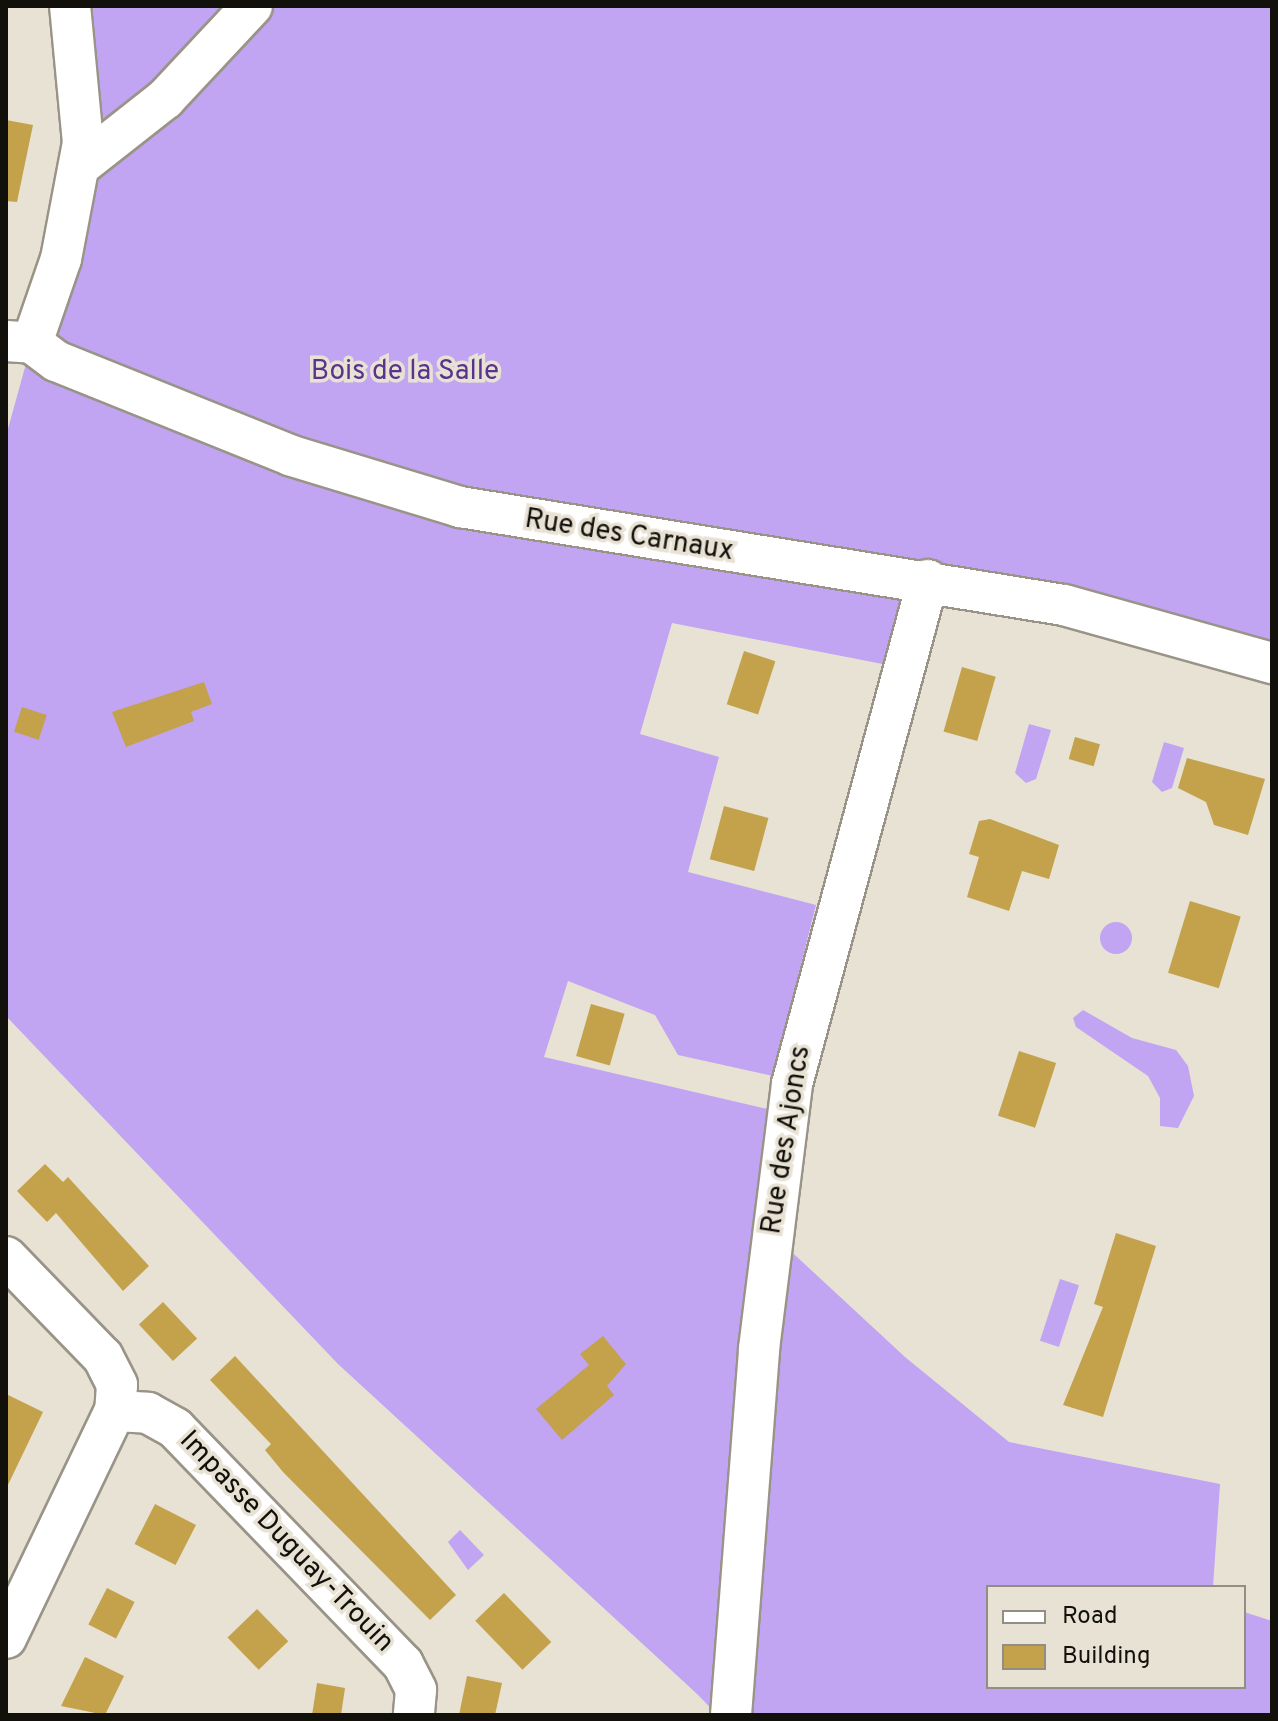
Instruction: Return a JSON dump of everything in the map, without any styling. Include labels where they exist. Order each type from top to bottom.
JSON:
[{"type":"street","points":[[19,342],[61,259],[81,165],[84,113],[70,6]]},
{"type":"street","points":[[81,165],[165,99],[252,6]]},
{"type":"street","name":"Rue des Carnaux","points":[[19,342],[56,361],[292,456],[460,507],[928,580],[1120,617],[1272,663]]},
{"type":"street","name":"Rue des Ajoncs","points":[[731,1715],[759,1349],[792,1084],[928,580]]},
{"type":"street","points":[[6,1257],[103,1357],[117,1385],[115,1411],[6,1638]]},
{"type":"street","name":"Impasse Duguay-Trouin","points":[[115,1411],[148,1413],[175,1428],[403,1664],[416,1690],[414,1715]]},
{"type":"shaded area","name":"Bois de la Salle","points":[[69,6],[1272,6],[1272,663],[928,581],[903,668],[672,623],[640,734],[719,757],[688,872],[816,905],[773,1076],[678,1055],[655,1015],[568,981],[544,1057],[772,1110],[756,1219],[905,1357],[1009,1442],[1220,1484],[1213,1585],[986,1585],[986,1689],[1246,1689],[1246,1613],[1272,1621],[1272,1715],[720,1715],[338,1364],[6,1016],[6,436],[81,165]]},
{"type":"shaded area","points":[[1029,724],[1051,730],[1036,779],[1026,783],[1015,773]]},
{"type":"shaded area","points":[[1164,742],[1184,748],[1172,788],[1162,792],[1152,782]]},
{"type":"shaded area","points":[[1116,922],[1127,927],[1132,938],[1127,949],[1116,954],[1105,949],[1100,938],[1105,927]]},
{"type":"shaded area","points":[[1083,1010],[1132,1038],[1176,1050],[1188,1066],[1194,1096],[1178,1128],[1160,1126],[1160,1098],[1148,1076],[1076,1027],[1073,1018]]},
{"type":"shaded area","points":[[1060,1279],[1079,1285],[1059,1347],[1040,1341]]},
{"type":"shaded area","points":[[460,1530],[484,1555],[468,1570],[448,1542]]},
{"type":"building","points":[[6,120],[33,125],[17,202],[6,201]]},
{"type":"building","points":[[744,651],[775,661],[758,714],[727,704]]},
{"type":"building","points":[[962,667],[996,677],[977,741],[944,731]]},
{"type":"building","points":[[204,682],[212,704],[191,712],[194,721],[126,747],[112,712]]},
{"type":"building","points":[[22,707],[47,715],[39,740],[14,732]]},
{"type":"building","points":[[1075,737],[1100,744],[1094,766],[1069,759]]},
{"type":"building","points":[[1187,758],[1265,779],[1248,835],[1214,825],[1206,802],[1178,788]]},
{"type":"building","points":[[724,806],[768,818],[754,871],[710,859]]},
{"type":"building","points":[[990,819],[1059,845],[1049,879],[1022,871],[1009,911],[967,897],[979,857],[969,854],[979,821]]},
{"type":"building","points":[[1190,901],[1241,916],[1219,988],[1168,973]]},
{"type":"building","points":[[591,1004],[625,1014],[610,1066],[576,1056]]},
{"type":"building","points":[[1019,1051],[1056,1063],[1035,1128],[998,1116]]},
{"type":"building","points":[[45,1164],[63,1182],[68,1177],[149,1266],[123,1291],[56,1213],[47,1222],[17,1191]]},
{"type":"building","points":[[1116,1233],[1156,1246],[1103,1417],[1063,1405],[1103,1307],[1094,1304]]},
{"type":"building","points":[[163,1302],[197,1339],[173,1361],[139,1325]]},
{"type":"building","points":[[603,1336],[626,1364],[607,1386],[614,1395],[562,1440],[536,1409],[589,1365],[580,1354]]},
{"type":"building","points":[[235,1356],[456,1595],[430,1620],[283,1472],[265,1450],[271,1444],[210,1380]]},
{"type":"building","points":[[6,1394],[43,1412],[6,1489]]},
{"type":"building","points":[[155,1504],[196,1525],[176,1565],[135,1544]]},
{"type":"building","points":[[107,1588],[135,1602],[116,1639],[88,1625]]},
{"type":"building","points":[[504,1593],[551,1642],[522,1670],[475,1621]]},
{"type":"building","points":[[257,1609],[288,1641],[259,1670],[228,1637]]},
{"type":"building","points":[[85,1657],[124,1676],[105,1715],[61,1706]]},
{"type":"building","points":[[467,1676],[502,1683],[495,1715],[459,1715]]},
{"type":"building","points":[[317,1683],[345,1688],[341,1715],[312,1715]]},
{"type":"waterway","points":[[132,102],[223,6]]},
{"type":"waterway","points":[[743,8],[768,51]]},
{"type":"waterway","points":[[90,41],[165,65]]},
{"type":"waterway","points":[[784,74],[795,93],[795,296]]},
{"type":"waterway","points":[[94,198],[164,123]]},
{"type":"waterway","points":[[159,151],[211,205]]},
{"type":"waterway","points":[[275,275],[343,345]]},
{"type":"waterway","points":[[758,429],[761,382],[790,360],[794,326]]},
{"type":"waterway","points":[[6,491],[32,386]]},
{"type":"waterway","points":[[870,554],[1044,580],[1272,641]]},
{"type":"waterway","points":[[6,881],[450,999],[545,1123],[661,1303],[734,1327]]},
{"type":"waterway","points":[[6,970],[718,1709]]},
{"type":"waterway","points":[[450,999],[513,1012]]},
{"type":"waterway","points":[[766,1649],[1068,1715]]}]
